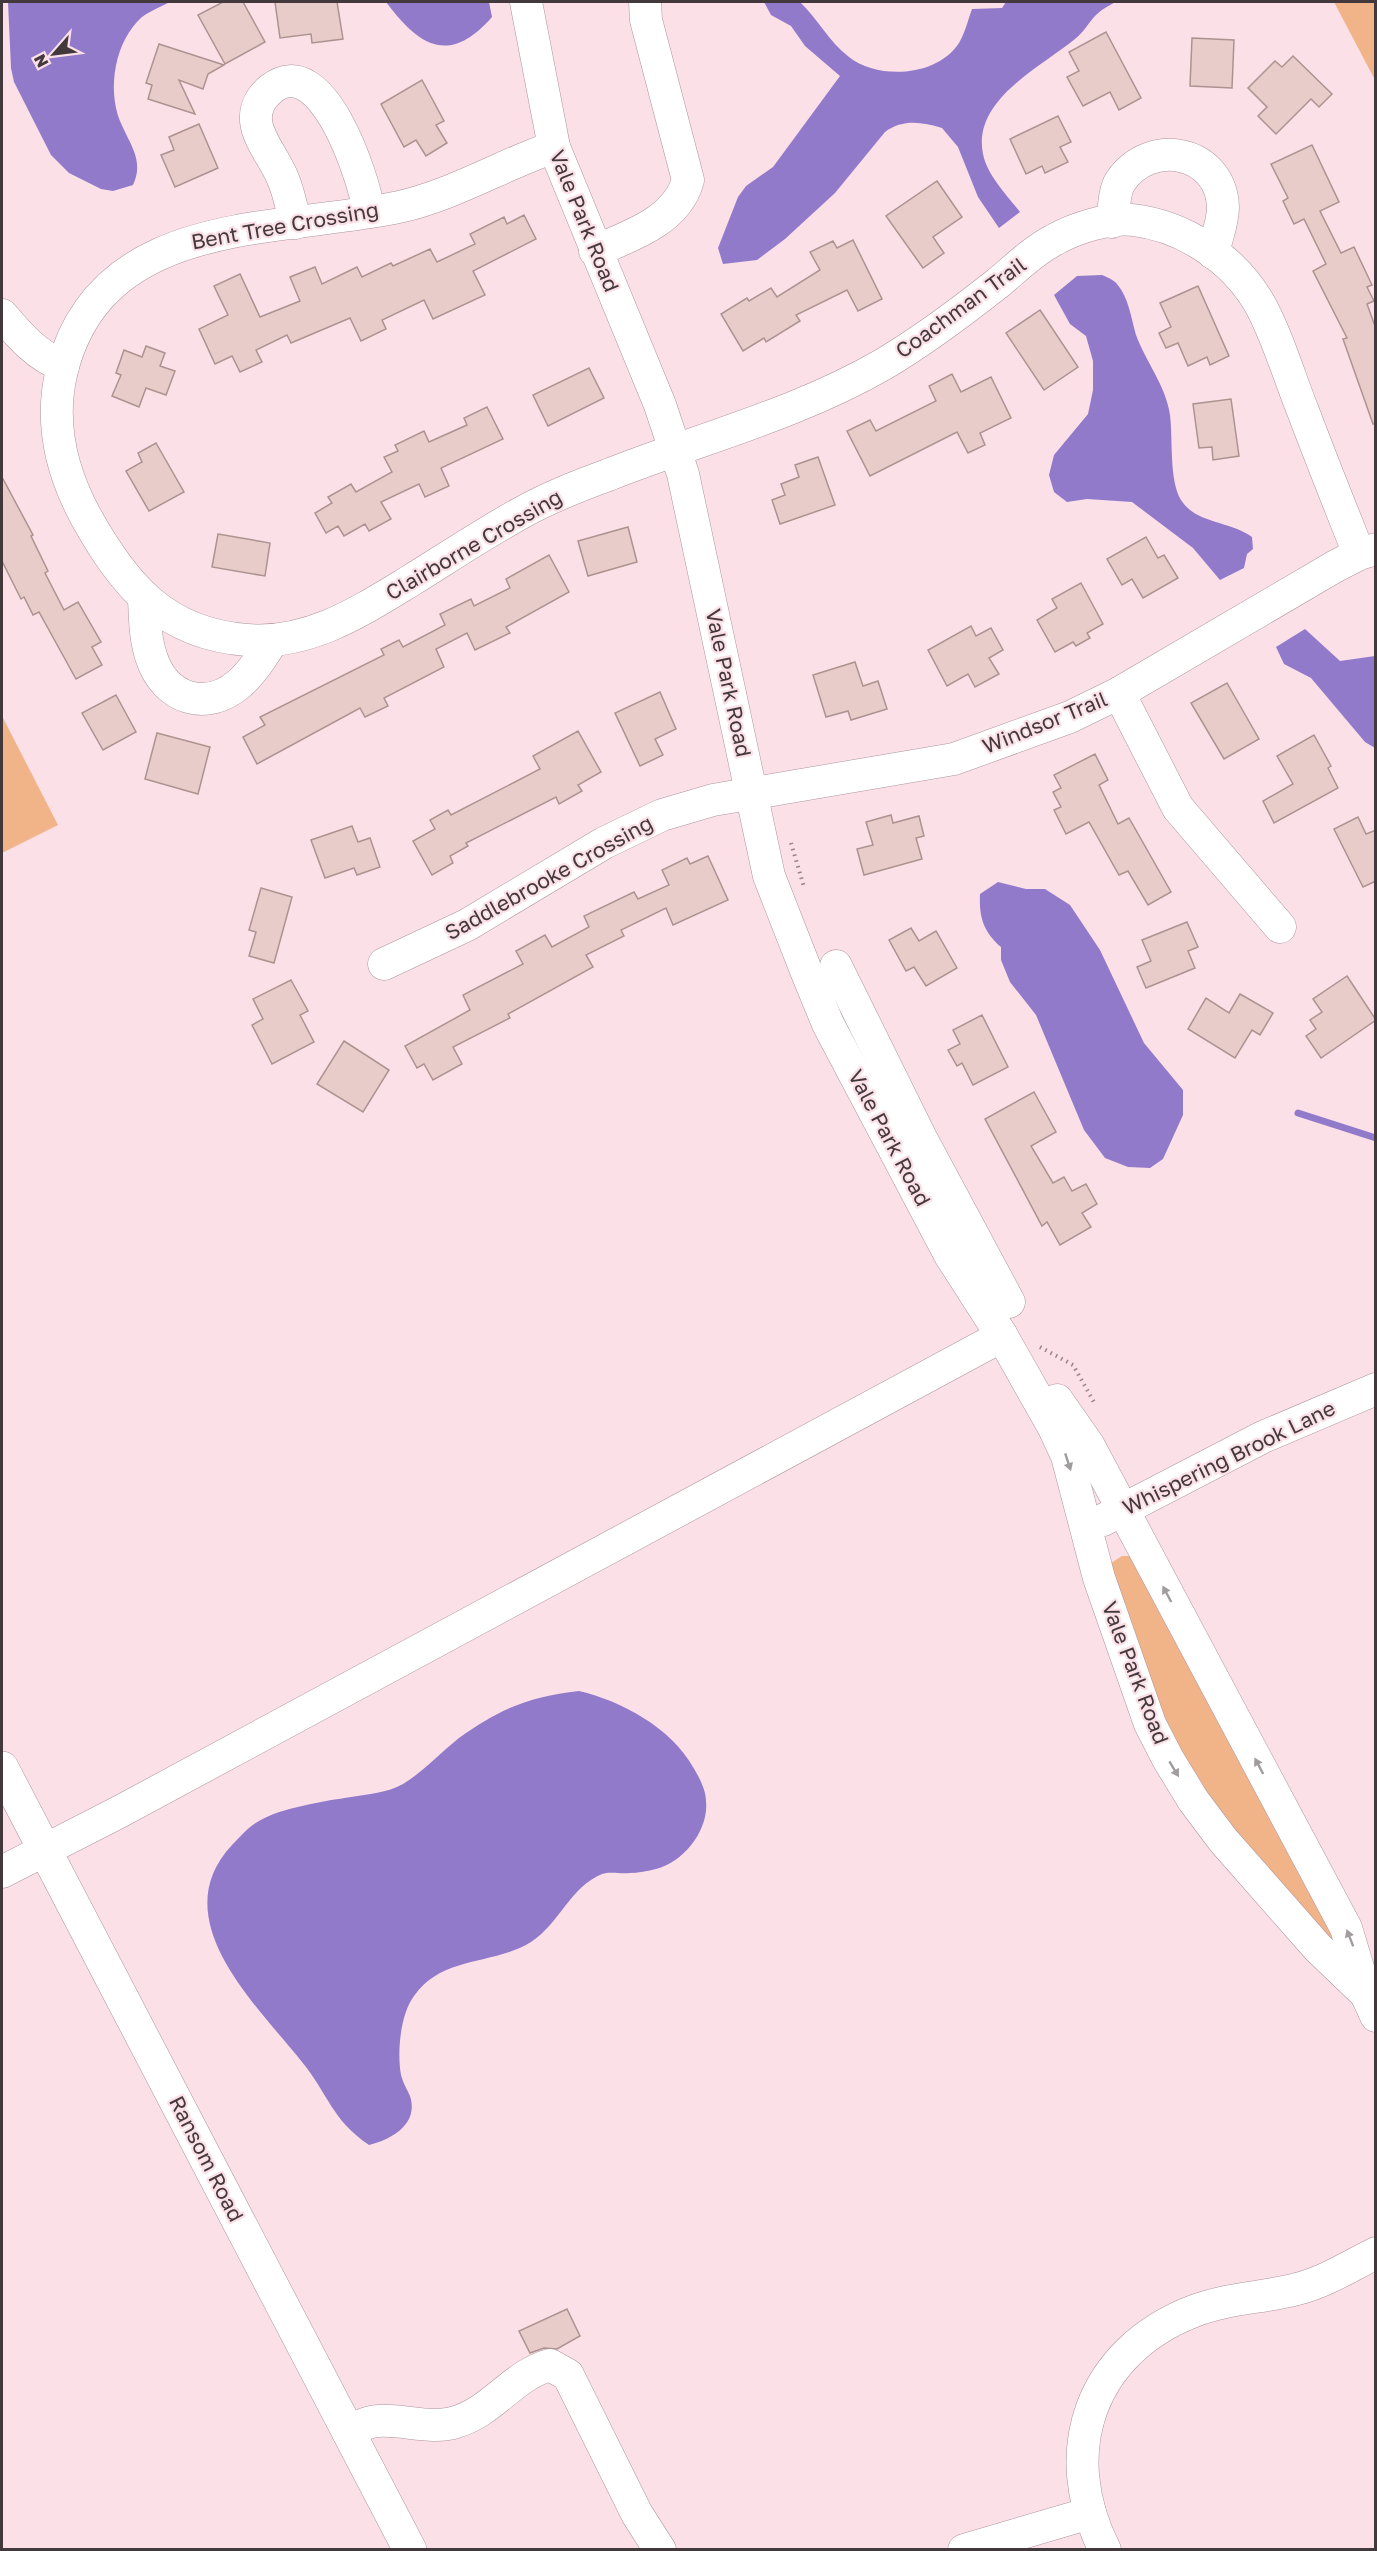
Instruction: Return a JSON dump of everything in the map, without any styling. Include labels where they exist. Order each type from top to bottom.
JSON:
[{"type":"main road","name":"Ransom Road","points":[[2,1768],[410,2550]]},
{"type":"street","name":"Vale Park Road","points":[[526,2],[554,147],[660,405],[676,450],[770,876],[828,1024],[909,1145],[950,1255],[1002,1336],[1058,1437],[1075,1486],[1085,1530],[1150,1724],[1181,1781],[1230,1848],[1371,2005]]},
{"type":"street","points":[[595,251],[657,222],[678,200],[688,180],[646,20],[645,2]]},
{"type":"street","points":[[295,223],[283,177],[256,123],[259,103],[264,94],[281,82],[291,80],[309,86],[324,102],[358,164],[369,212]]},
{"type":"street","name":"Bent Tree Crossing","points":[[63,366],[73,339],[91,308],[107,290],[155,254],[189,241],[369,212],[425,200],[554,147]]},
{"type":"street","points":[[1112,222],[1119,182],[1141,163],[1165,154],[1185,155],[1203,165],[1217,183],[1223,208],[1213,253]]},
{"type":"street","name":"Coachman Trail","points":[[676,450],[819,398],[882,365],[939,329],[1052,240],[1082,229],[1126,219],[1164,226],[1199,243],[1231,267],[1260,303],[1367,552]]},
{"type":"street","points":[[2,315],[39,353],[63,366]]},
{"type":"street","name":"Clairborne Crossing","points":[[63,366],[56,426],[63,466],[81,508],[102,546],[144,599],[178,622],[218,636],[273,640],[309,634],[333,626],[544,500],[676,450]]},
{"type":"street","name":"Windsor Trail","points":[[752,794],[954,759],[1070,717],[1119,693],[1367,552]]},
{"type":"street","points":[[144,599],[147,642],[152,660],[164,681],[180,694],[201,701],[220,696],[240,684],[273,640]]},
{"type":"street","points":[[1119,693],[1178,808],[1280,927]]},
{"type":"street","name":"Saddlebrooke Crossing","points":[[384,964],[466,925],[631,829],[686,807],[752,794]]},
{"type":"street","points":[[836,966],[909,1145],[1009,1302]]},
{"type":"street","name":"Vale Park Road","points":[[1002,1336],[1066,1411],[1089,1446],[1346,1928],[1371,2005]]},
{"type":"street","points":[[2,1872],[1002,1336]]},
{"type":"street","name":"Whispering Brook Lane","points":[[1085,1530],[1263,1437],[1376,1389]]},
{"type":"street","points":[[1105,2550],[1090,2513],[1081,2453],[1083,2432],[1095,2396],[1106,2379],[1136,2346],[1171,2322],[1192,2311],[1234,2300],[1300,2288],[1376,2253]]},
{"type":"street","points":[[348,2432],[376,2421],[446,2425],[457,2422],[477,2414],[522,2377],[550,2365],[568,2375],[637,2514],[660,2550]]},
{"type":"street","points":[[964,2550],[1090,2513]]},
{"type":"shaded area","points":[[8,2],[170,2],[142,17],[133,27],[125,39],[116,66],[114,94],[116,108],[137,160],[133,185],[113,191],[101,189],[69,173],[51,155],[14,82],[11,68]]},
{"type":"shaded area","points":[[386,2],[489,2],[492,17],[462,42],[448,45],[435,44],[410,30]]},
{"type":"shaded area","points":[[764,2],[800,2],[835,44],[849,57],[875,69],[891,72],[922,68],[937,63],[949,54],[959,43],[972,9],[1002,8],[1006,2],[1115,2],[1096,15],[1075,39],[1012,87],[998,101],[988,117],[982,135],[985,162],[998,185],[1020,212],[999,228],[978,197],[958,147],[942,128],[927,124],[905,123],[885,132],[835,193],[785,239],[757,260],[723,264],[718,248],[738,197],[746,186],[773,167],[840,76],[805,46],[791,26],[771,15]]},
{"type":"shaded area","points":[[1334,2],[1375,2],[1375,80]]},
{"type":"shaded area","points":[[1102,275],[1116,283],[1124,295],[1140,345],[1168,404],[1175,482],[1181,500],[1195,514],[1252,537],[1253,549],[1247,554],[1244,568],[1220,580],[1193,548],[1132,502],[1087,499],[1067,502],[1054,492],[1049,475],[1054,455],[1088,414],[1093,390],[1093,361],[1086,336],[1070,324],[1054,295],[1077,276]]},
{"type":"shaded area","points":[[1305,629],[1340,661],[1375,656],[1375,748],[1365,742],[1311,678],[1284,664],[1276,647]]},
{"type":"shaded area","points":[[2,716],[58,825],[2,853]]},
{"type":"shaded area","points":[[998,882],[1026,889],[1045,889],[1070,905],[1100,950],[1144,1043],[1183,1090],[1183,1115],[1163,1159],[1150,1168],[1128,1167],[1105,1158],[1084,1130],[1036,1015],[1010,982],[1001,960],[1001,947],[983,923],[980,894]]},
{"type":"shaded area","points":[[1122,1556],[1131,1556],[1335,1939],[1332,1941],[1244,1853],[1155,1715],[1111,1563]]},
{"type":"shaded area","points":[[579,1691],[612,1702],[644,1718],[659,1728],[684,1753],[700,1779],[706,1797],[706,1812],[699,1833],[685,1852],[666,1865],[639,1872],[605,1873],[591,1880],[581,1887],[550,1925],[531,1942],[516,1950],[453,1967],[426,1983],[409,2004],[401,2034],[400,2066],[402,2078],[410,2096],[411,2115],[401,2129],[394,2134],[369,2145],[346,2126],[338,2116],[311,2074],[241,1987],[224,1960],[212,1931],[207,1902],[213,1873],[232,1845],[252,1826],[268,1816],[303,1806],[377,1793],[397,1787],[418,1774],[459,1738],[488,1719],[530,1700]]},
{"type":"building","points":[[223,2],[243,2],[265,42],[225,64],[198,15]]},
{"type":"building","points":[[275,2],[337,2],[343,39],[312,43],[311,34],[280,38]]},
{"type":"building","points":[[1106,32],[1141,98],[1119,110],[1110,92],[1083,106],[1067,77],[1079,71],[1069,52]]},
{"type":"building","points":[[1192,38],[1234,40],[1232,88],[1190,86]]},
{"type":"building","points":[[159,44],[224,65],[208,74],[203,89],[179,80],[195,114],[148,99],[152,85],[146,83]]},
{"type":"building","points":[[1293,56],[1332,94],[1319,107],[1311,99],[1276,134],[1258,116],[1267,107],[1248,88],[1275,61],[1282,67]]},
{"type":"building","points":[[422,80],[444,121],[436,125],[447,143],[426,156],[416,140],[404,147],[381,104]]},
{"type":"building","points":[[1058,116],[1071,142],[1060,147],[1068,162],[1045,173],[1042,166],[1026,174],[1010,139]]},
{"type":"building","points":[[199,124],[218,168],[175,187],[161,155],[174,150],[169,137]]},
{"type":"building","points":[[1312,145],[1339,202],[1320,211],[1341,253],[1354,247],[1372,285],[1367,287],[1374,301],[1367,304],[1376,329],[1376,424],[1373,424],[1343,339],[1347,338],[1313,271],[1326,264],[1304,219],[1294,224],[1283,201],[1288,198],[1271,164]]},
{"type":"building","points":[[937,181],[962,217],[933,237],[944,253],[923,268],[886,216]]},
{"type":"building","points":[[524,215],[536,239],[473,271],[485,295],[433,319],[424,300],[382,320],[386,329],[361,341],[350,318],[291,343],[287,335],[256,350],[262,362],[240,372],[232,356],[215,364],[199,329],[228,315],[214,286],[240,274],[260,317],[300,301],[290,277],[315,267],[322,284],[357,267],[362,277],[391,263],[393,266],[430,249],[437,262],[475,244],[470,234],[504,217],[507,224]]},
{"type":"building","points":[[853,240],[882,299],[858,311],[847,290],[796,315],[800,321],[766,342],[764,338],[743,351],[721,314],[747,298],[749,301],[771,288],[777,297],[820,270],[810,252],[833,241],[837,248]]},
{"type":"building","points":[[1198,286],[1229,356],[1210,365],[1207,357],[1188,366],[1178,343],[1166,348],[1159,333],[1171,327],[1160,303]]},
{"type":"building","points":[[1040,310],[1078,367],[1044,390],[1006,333]]},
{"type":"building","points":[[146,346],[165,353],[160,366],[175,371],[166,395],[146,388],[139,407],[112,396],[121,375],[116,373],[124,350],[142,357]]},
{"type":"building","points":[[589,368],[604,398],[548,426],[533,395]]},
{"type":"building","points":[[952,374],[961,392],[991,377],[1011,418],[980,433],[985,445],[968,453],[957,432],[870,476],[847,431],[870,420],[876,431],[936,401],[929,386]]},
{"type":"building","points":[[1231,399],[1239,456],[1213,460],[1212,447],[1199,448],[1193,404]]},
{"type":"building","points":[[487,407],[503,439],[441,468],[449,486],[425,497],[419,484],[381,502],[391,519],[369,531],[365,524],[344,536],[338,526],[326,533],[315,513],[332,503],[328,497],[351,484],[356,492],[392,472],[384,457],[398,451],[395,445],[424,431],[429,442],[467,425],[464,418]]},
{"type":"building","points":[[156,443],[184,492],[149,511],[126,471],[142,462],[138,453]]},
{"type":"building","points":[[818,457],[835,505],[780,524],[772,500],[785,495],[781,484],[799,477],[795,465]]},
{"type":"building","points":[[2,477],[33,535],[31,536],[48,571],[45,573],[64,610],[78,602],[101,642],[92,647],[102,665],[76,679],[39,612],[33,615],[24,597],[21,599],[2,561]]},
{"type":"building","points":[[628,527],[637,562],[588,576],[578,541]]},
{"type":"building","points":[[218,534],[270,543],[265,576],[212,567]]},
{"type":"building","points":[[1146,537],[1158,558],[1164,555],[1178,578],[1143,598],[1132,579],[1122,585],[1107,559]]},
{"type":"building","points":[[549,555],[569,592],[506,627],[510,633],[475,650],[467,633],[436,649],[444,667],[384,698],[388,706],[365,717],[360,708],[257,764],[243,737],[265,725],[260,717],[384,655],[381,649],[399,640],[403,647],[445,625],[440,614],[471,599],[474,606],[510,588],[506,579]]},
{"type":"building","points":[[1081,583],[1103,624],[1087,633],[1090,638],[1076,646],[1073,642],[1055,652],[1037,620],[1057,608],[1052,599]]},
{"type":"building","points":[[971,626],[976,636],[991,628],[1003,650],[989,658],[999,674],[975,687],[968,674],[947,686],[928,650]]},
{"type":"building","points":[[855,662],[863,686],[878,681],[887,709],[851,720],[848,711],[826,717],[813,675]]},
{"type":"building","points":[[1227,683],[1259,739],[1224,759],[1191,703]]},
{"type":"building","points":[[660,692],[676,729],[655,739],[663,755],[640,766],[615,713]]},
{"type":"building","points":[[116,695],[136,732],[103,750],[82,713]]},
{"type":"building","points":[[578,731],[601,772],[578,785],[582,791],[559,804],[556,797],[466,843],[468,846],[450,856],[453,863],[432,875],[413,841],[435,829],[430,820],[448,810],[451,815],[540,769],[533,756]]},
{"type":"building","points":[[157,733],[210,747],[198,794],[145,779]]},
{"type":"building","points":[[1314,735],[1331,766],[1328,768],[1338,788],[1274,823],[1263,801],[1293,784],[1277,756]]},
{"type":"building","points":[[1095,754],[1108,780],[1099,785],[1118,824],[1129,818],[1171,892],[1148,905],[1128,871],[1119,875],[1089,822],[1066,834],[1054,810],[1061,807],[1053,792],[1061,788],[1054,775]]},
{"type":"building","points":[[891,815],[893,823],[919,816],[924,836],[916,838],[922,859],[864,875],[857,849],[873,845],[866,822]]},
{"type":"building","points":[[1358,817],[1366,834],[1376,830],[1376,881],[1363,887],[1334,829]]},
{"type":"building","points":[[352,826],[358,842],[370,838],[380,867],[357,875],[354,868],[325,878],[311,840]]},
{"type":"building","points":[[708,856],[728,900],[673,925],[666,908],[621,930],[624,936],[586,955],[593,967],[508,1014],[510,1018],[453,1047],[462,1064],[433,1080],[424,1064],[417,1068],[405,1046],[470,1010],[463,995],[523,964],[516,951],[545,935],[552,947],[589,927],[584,916],[634,892],[638,899],[669,885],[662,870],[687,858],[690,864]]},
{"type":"building","points":[[261,888],[292,897],[274,963],[249,956],[256,932],[249,930]]},
{"type":"building","points":[[1187,922],[1198,947],[1188,951],[1195,968],[1146,988],[1137,967],[1151,961],[1142,940]]},
{"type":"building","points":[[911,928],[919,941],[936,931],[957,968],[926,986],[914,967],[906,971],[889,940]]},
{"type":"building","points":[[1347,976],[1376,1020],[1321,1058],[1306,1036],[1316,1029],[1310,1020],[1322,1012],[1313,999]]},
{"type":"building","points":[[291,980],[308,1011],[300,1015],[314,1042],[272,1064],[252,1025],[263,1019],[253,999]]},
{"type":"building","points":[[1240,994],[1273,1013],[1260,1035],[1252,1030],[1235,1058],[1188,1029],[1206,998],[1229,1013]]},
{"type":"building","points":[[982,1015],[1008,1067],[973,1085],[962,1063],[957,1066],[948,1050],[960,1044],[953,1030]]},
{"type":"building","points":[[344,1041],[389,1070],[363,1112],[317,1084]]},
{"type":"building","points":[[1034,1092],[1056,1132],[1031,1146],[1053,1183],[1064,1177],[1072,1191],[1086,1184],[1097,1204],[1082,1213],[1091,1227],[1060,1245],[1047,1222],[1042,1226],[985,1119]]},
{"type":"building","points":[[567,2309],[580,2336],[557,2349],[544,2348],[530,2353],[519,2331]]},
{"type":"waterway","points":[[1298,1113],[1376,1138]]}]
